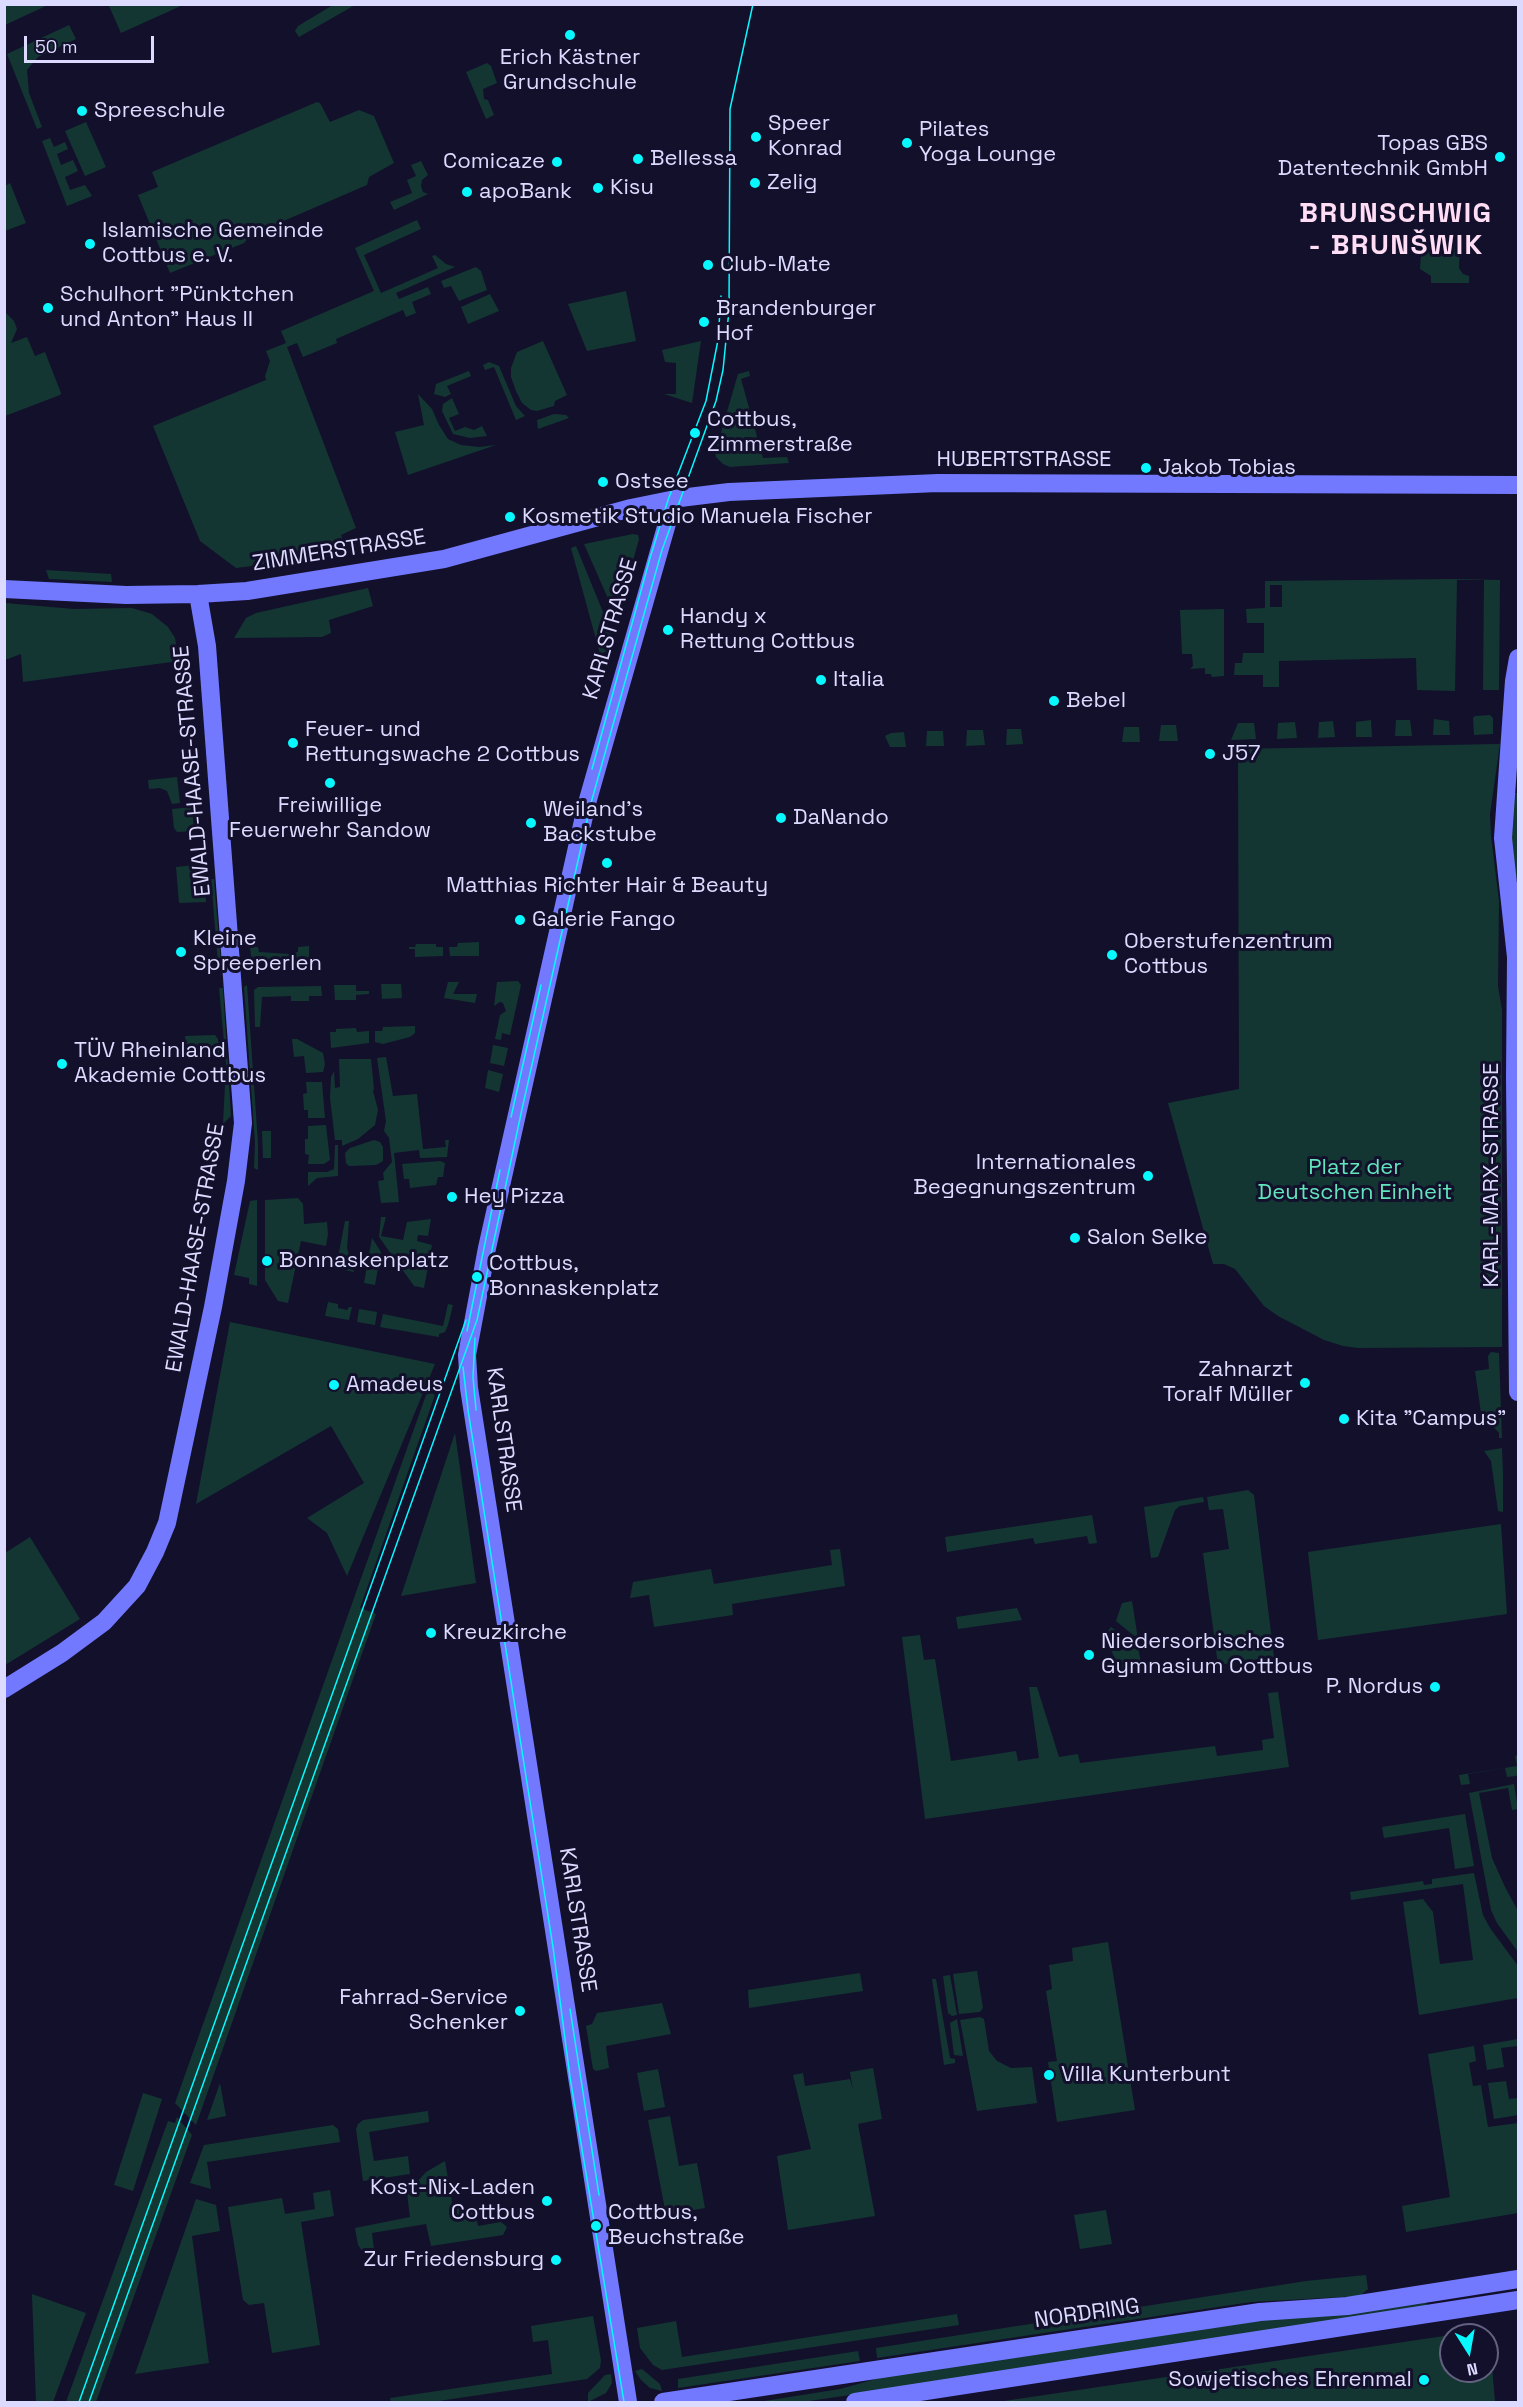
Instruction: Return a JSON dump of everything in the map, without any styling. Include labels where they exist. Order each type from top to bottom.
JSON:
[{"type":"street","name":"HUBERTSTRASSE","points":[[674,499],[763,490],[938,483],[1518,485]]},
{"type":"street","name":"ZIMMERSTRASSE","points":[[4,590],[198,594],[258,589],[444,559],[631,508],[674,499]]},
{"type":"street","name":"KARLSTRASSE","points":[[628,2403],[469,1388],[467,1355],[487,1248],[587,803],[674,499]]},
{"type":"street","name":"EWALD-HAASE-STRASSE","points":[[4,1689],[62,1653],[104,1622],[137,1586],[147,1570],[167,1523],[213,1307],[241,1147],[243,1123],[207,646],[198,594]]},
{"type":"street","name":"KARL-MARX-STRASSE","points":[[1518,658],[1514,681],[1503,838],[1517,953],[1515,1077],[1518,1392]]},
{"type":"street","name":"NORDRING","points":[[663,2403],[1248,2314],[1347,2306],[1518,2279]]},
{"type":"street","points":[[855,2403],[1518,2300]]},
{"type":"green space","points":[[5,4],[48,4],[48,5],[5,25]]},
{"type":"green space","points":[[113,4],[183,5],[121,33],[109,6]]},
{"type":"green space","points":[[333,5],[355,5],[299,37],[295,31],[298,26]]},
{"type":"green space","points":[[69,25],[76,39],[38,57],[27,70],[29,93],[42,127],[37,129],[7,54]]},
{"type":"green space","points":[[487,63],[491,66],[497,83],[483,89],[484,99],[488,100],[494,115],[486,119],[466,72]]},
{"type":"green space","points":[[317,102],[320,103],[330,122],[359,110],[374,116],[394,163],[369,177],[367,185],[251,235],[244,243],[170,273],[138,195],[158,187],[152,172]]},
{"type":"green space","points":[[86,122],[106,167],[85,176],[65,131]]},
{"type":"green space","points":[[50,138],[54,147],[65,142],[68,149],[57,154],[61,165],[73,160],[78,171],[65,177],[70,190],[85,185],[92,196],[67,206],[42,141]]},
{"type":"green space","points":[[421,161],[428,175],[422,180],[421,186],[423,192],[428,194],[394,210],[390,202],[412,193],[407,180],[416,176],[411,165]]},
{"type":"green space","points":[[10,183],[26,223],[5,231],[5,186]]},
{"type":"green space","points":[[417,220],[421,229],[364,255],[381,293],[438,268],[432,256],[435,255],[446,264],[455,267],[396,293],[399,299],[428,287],[431,294],[412,302],[416,313],[406,317],[403,310],[336,339],[337,343],[303,357],[297,343],[287,347],[356,528],[341,535],[347,554],[236,568],[200,541],[153,426],[266,380],[265,376],[270,361],[266,351],[286,343],[281,331],[374,291],[355,248]]},
{"type":"green space","points":[[1422,240],[1460,241],[1459,268],[1463,274],[1469,276],[1469,283],[1431,283],[1431,276],[1420,269]]},
{"type":"green space","points":[[476,267],[481,271],[487,290],[459,301],[451,286],[444,288],[441,281]]},
{"type":"green space","points":[[626,291],[636,341],[587,351],[568,304]]},
{"type":"green space","points":[[490,294],[499,311],[468,324],[461,307]]},
{"type":"green space","points":[[5,312],[14,321],[17,329],[11,343],[27,337],[35,356],[45,352],[61,393],[5,416]]},
{"type":"green space","points":[[543,341],[567,395],[555,401],[554,406],[537,411],[531,410],[522,403],[511,377],[511,368],[517,352]]},
{"type":"green space","points":[[701,341],[692,403],[664,394],[676,394],[676,363],[665,362],[662,350]]},
{"type":"green space","points":[[489,362],[499,366],[516,406],[525,416],[516,420],[494,367],[485,370],[483,365]]},
{"type":"green space","points":[[469,371],[471,376],[447,386],[451,394],[445,397],[434,394],[436,384]]},
{"type":"green space","points":[[749,371],[750,376],[741,379],[763,458],[787,457],[789,463],[730,467],[716,457],[715,453],[738,374]]},
{"type":"green space","points":[[418,394],[432,409],[448,439],[461,445],[479,447],[496,445],[408,475],[395,432],[424,425]]},
{"type":"green space","points":[[452,398],[459,414],[449,418],[455,431],[465,427],[474,430],[482,426],[487,436],[470,438],[453,434],[442,411],[443,404]]},
{"type":"green space","points":[[554,414],[566,415],[569,418],[538,429],[537,420]]},
{"type":"green space","points":[[633,534],[638,535],[639,539],[617,619],[584,544]]},
{"type":"green space","points":[[576,546],[612,634],[608,651],[600,654],[571,548]]},
{"type":"green space","points":[[46,570],[111,574],[112,582],[49,579]]},
{"type":"green space","points":[[1453,579],[1500,580],[1499,690],[1483,690],[1484,580],[1457,580],[1455,691],[1417,690],[1416,658],[1279,661],[1279,687],[1263,687],[1263,675],[1234,675],[1235,663],[1242,663],[1243,653],[1264,653],[1264,623],[1247,623],[1246,609],[1265,608],[1265,581]],"holes":[[[1270,585],[1282,585],[1282,607],[1270,607]]]},
{"type":"green space","points":[[368,588],[373,606],[329,620],[331,633],[322,637],[234,638],[246,618],[256,613]]},
{"type":"green space","points":[[5,603],[74,609],[132,608],[152,614],[168,627],[175,638],[179,661],[23,682],[21,654],[5,660]]},
{"type":"green space","points":[[1224,609],[1224,676],[1212,677],[1211,674],[1205,674],[1205,668],[1190,669],[1193,666],[1192,654],[1182,654],[1180,610]]},
{"type":"green space","points":[[1490,715],[1493,718],[1493,734],[1474,735],[1473,718]]},
{"type":"green space","points":[[1434,719],[1449,721],[1450,735],[1433,735]]},
{"type":"green space","points":[[1371,720],[1372,737],[1356,737],[1356,722]]},
{"type":"green space","points":[[1396,720],[1410,720],[1412,736],[1395,736]]},
{"type":"green space","points":[[1333,721],[1335,737],[1318,738],[1319,722]]},
{"type":"green space","points":[[1295,722],[1297,738],[1277,739],[1278,723]]},
{"type":"green space","points":[[1238,723],[1254,723],[1256,739],[1231,740]]},
{"type":"green space","points":[[1161,725],[1176,725],[1178,741],[1159,741]]},
{"type":"green space","points":[[1124,727],[1139,727],[1140,742],[1122,742]]},
{"type":"green space","points":[[1007,729],[1021,729],[1023,744],[1006,745]]},
{"type":"green space","points":[[967,730],[983,730],[985,745],[966,746]]},
{"type":"green space","points":[[927,731],[943,731],[944,746],[926,746]]},
{"type":"green space","points":[[904,732],[906,747],[890,747],[885,736]]},
{"type":"green space","name":"Platz der Deutschen Einheit","points":[[1500,744],[1490,814],[1499,901],[1498,986],[1502,1010],[1502,1347],[1358,1348],[1343,1346],[1324,1340],[1278,1316],[1264,1306],[1235,1269],[1224,1264],[1213,1264],[1168,1103],[1239,1089],[1238,749]]},
{"type":"green space","points":[[177,777],[180,803],[172,804],[167,791],[160,788],[149,789],[148,780]]},
{"type":"green space","points":[[1511,793],[1518,793],[1518,885],[1509,844]]},
{"type":"green space","points":[[192,807],[194,831],[177,832],[174,828],[172,809]]},
{"type":"green space","points":[[204,864],[206,902],[179,903],[176,867]]},
{"type":"green space","points":[[211,879],[214,879],[221,963],[218,963]]},
{"type":"green space","points":[[479,942],[479,956],[450,956],[449,947],[457,947],[458,943]]},
{"type":"green space","points":[[416,944],[436,944],[436,947],[443,947],[443,956],[415,957],[415,949],[409,949],[409,947],[415,947]]},
{"type":"green space","points":[[309,946],[309,959],[255,960],[251,956],[250,947],[258,947],[259,952],[289,954],[298,952],[298,947]]},
{"type":"green space","points":[[518,981],[521,985],[510,1035],[502,1033],[501,1040],[495,1039],[500,1015],[506,1011],[503,1003],[500,1002],[494,1006],[497,982]]},
{"type":"green space","points":[[448,982],[459,982],[453,994],[477,994],[475,1003],[444,998]]},
{"type":"green space","points":[[381,984],[401,984],[402,998],[382,999]]},
{"type":"green space","points":[[247,985],[258,1170],[254,1168],[255,1143],[244,987]]},
{"type":"green space","points":[[334,985],[356,985],[356,991],[369,991],[369,994],[356,995],[356,1000],[335,1000]]},
{"type":"green space","points":[[321,986],[322,996],[309,996],[309,1001],[291,1001],[291,996],[262,997],[260,1027],[255,1027],[254,990],[258,987]]},
{"type":"green space","points":[[219,988],[223,988],[231,1116],[223,1124],[226,1064]]},
{"type":"green space","points":[[415,1026],[415,1033],[410,1037],[383,1044],[375,1042],[375,1031],[382,1031],[383,1027]]},
{"type":"green space","points":[[356,1028],[357,1032],[369,1031],[369,1043],[331,1048],[330,1032],[336,1032],[336,1029]]},
{"type":"green space","points":[[215,1035],[218,1039],[220,1057],[186,1057],[185,1036]]},
{"type":"green space","points":[[292,1039],[297,1039],[323,1053],[325,1064],[323,1072],[306,1073],[304,1056],[294,1057]]},
{"type":"green space","points":[[493,1045],[508,1048],[504,1066],[490,1063]]},
{"type":"green space","points":[[386,1057],[393,1096],[417,1094],[423,1149],[446,1147],[445,1140],[449,1140],[447,1157],[420,1158],[419,1150],[394,1153],[399,1202],[381,1203],[378,1181],[384,1180],[383,1173],[392,1162],[389,1138],[384,1131],[386,1121],[377,1058]]},
{"type":"green space","points":[[339,1059],[371,1059],[373,1091],[378,1110],[375,1125],[358,1139],[342,1146],[342,1140],[335,1140],[330,1098],[331,1077],[334,1071],[335,1088],[340,1087]]},
{"type":"green space","points":[[488,1070],[503,1074],[499,1092],[485,1088]]},
{"type":"green space","points":[[306,1082],[322,1082],[325,1118],[308,1118],[308,1110],[304,1110],[303,1094],[307,1093]]},
{"type":"green space","points":[[326,1125],[330,1160],[324,1164],[308,1164],[309,1155],[305,1154],[305,1139],[308,1139],[308,1126]]},
{"type":"green space","points":[[262,1131],[271,1131],[271,1158],[263,1158]]},
{"type":"green space","points":[[374,1140],[380,1142],[383,1147],[383,1161],[376,1165],[349,1166],[346,1163],[345,1153],[350,1148]]},
{"type":"green space","points":[[335,1145],[338,1145],[338,1176],[317,1178],[308,1186],[308,1172],[327,1172],[334,1169]]},
{"type":"green space","points":[[440,1161],[445,1163],[443,1177],[438,1177],[436,1185],[410,1188],[409,1179],[404,1179],[402,1164]]},
{"type":"green space","points":[[298,1198],[303,1204],[304,1224],[327,1222],[328,1234],[326,1246],[301,1241],[288,1303],[278,1301],[265,1280],[265,1200]]},
{"type":"green space","points":[[257,1200],[257,1286],[249,1284],[249,1278],[234,1275],[250,1201]]},
{"type":"green space","points":[[381,1217],[386,1217],[381,1236],[403,1240],[407,1222],[431,1219],[428,1236],[418,1235],[417,1241],[432,1245],[424,1288],[414,1286],[379,1237]]},
{"type":"green space","points":[[345,1221],[349,1221],[347,1248],[354,1272],[336,1268]]},
{"type":"green space","points":[[372,1238],[381,1252],[375,1285],[364,1283]]},
{"type":"green space","points":[[328,1302],[338,1304],[338,1308],[347,1310],[352,1307],[349,1320],[325,1316]]},
{"type":"green space","points":[[448,1304],[453,1305],[448,1325],[439,1337],[380,1327],[383,1314],[443,1326]]},
{"type":"green space","points":[[359,1309],[377,1312],[375,1325],[357,1322]]},
{"type":"green space","points":[[230,1322],[435,1364],[347,1576],[327,1533],[307,1518],[364,1483],[331,1426],[196,1504]]},
{"type":"green space","points":[[1491,1352],[1499,1353],[1502,1438],[1499,1438],[1499,1433],[1481,1413],[1475,1371],[1489,1369],[1488,1356]]},
{"type":"green space","points":[[430,1392],[435,1395],[360,1608],[376,1614],[196,2125],[175,2103],[426,1395]]},
{"type":"green space","points":[[455,1433],[476,1583],[401,1596]]},
{"type":"green space","points":[[1502,1448],[1503,1512],[1498,1511],[1491,1461],[1484,1451]]},
{"type":"green space","points":[[1248,1490],[1254,1495],[1274,1657],[1218,1665],[1203,1553],[1229,1549],[1223,1509],[1209,1510],[1207,1497]]},
{"type":"green space","points":[[1203,1497],[1204,1502],[1180,1506],[1175,1510],[1158,1557],[1151,1558],[1144,1507]]},
{"type":"green space","points":[[1092,1515],[1097,1543],[1089,1544],[1087,1536],[1035,1544],[1033,1538],[947,1552],[945,1537]]},
{"type":"green space","points":[[1501,1524],[1507,1614],[1318,1640],[1308,1552]]},
{"type":"green space","points":[[30,1537],[80,1619],[5,1665],[5,1553]]},
{"type":"green space","points":[[840,1549],[845,1586],[732,1604],[733,1615],[654,1627],[649,1595],[630,1598],[633,1582],[711,1569],[714,1584],[832,1565],[830,1550]]},
{"type":"green space","points":[[1132,1601],[1138,1639],[1116,1621],[1122,1603]]},
{"type":"green space","points":[[1017,1608],[1022,1620],[958,1629],[956,1617]]},
{"type":"green space","points":[[1111,1627],[1138,1647],[1143,1674],[1124,1677],[1104,1636]]},
{"type":"green space","points":[[920,1635],[924,1660],[935,1659],[951,1761],[1016,1751],[1018,1761],[1039,1758],[1029,1687],[1037,1687],[1059,1757],[1078,1754],[1080,1763],[1215,1746],[1217,1756],[1263,1750],[1262,1740],[1274,1738],[1268,1693],[1278,1692],[1289,1767],[925,1819],[902,1637]]},
{"type":"green space","points":[[1518,1755],[1518,1774],[1516,1776],[1507,1777],[1505,1768],[1468,1774],[1470,1784],[1461,1785],[1459,1775],[1517,1766],[1515,1756]]},
{"type":"green space","points":[[1514,1784],[1518,1809],[1512,1810],[1508,1788],[1479,1793],[1492,1858],[1518,1911],[1518,1952],[1497,1923],[1491,1910],[1469,1793]]},
{"type":"green space","points":[[1465,1814],[1474,1866],[1455,1869],[1449,1828],[1384,1838],[1382,1827]]},
{"type":"green space","points":[[1474,1873],[1483,1915],[1518,1966],[1518,1998],[1419,2015],[1403,1902],[1423,1899],[1433,1912],[1440,1964],[1473,1960],[1463,1884],[1351,1900],[1350,1892],[1423,1881],[1424,1885],[1432,1884],[1432,1879]]},
{"type":"green space","points":[[1108,1942],[1135,2110],[1057,2122],[1048,2062],[1057,2061],[1046,1991],[1052,1989],[1049,1965],[1073,1961],[1072,1948]]},
{"type":"green space","points":[[977,1971],[983,2008],[980,2012],[959,2014],[953,1974]]},
{"type":"green space","points":[[860,1973],[863,1991],[749,2008],[748,1990]]},
{"type":"green space","points":[[950,1975],[957,2015],[952,2016],[948,2013],[943,1976]]},
{"type":"green space","points":[[932,1979],[936,1979],[950,2058],[955,2059],[955,2063],[944,2065]]},
{"type":"green space","points":[[662,2003],[671,2034],[606,2046],[609,2068],[596,2071],[593,2069],[586,2026],[592,2024],[597,2013]]},
{"type":"green space","points":[[980,2017],[984,2019],[989,2051],[997,2061],[1011,2068],[1032,2067],[1037,2103],[977,2111],[960,2020]]},
{"type":"green space","points":[[957,2019],[963,2056],[954,2055],[950,2023]]},
{"type":"green space","points":[[1518,2039],[1518,2046],[1501,2048],[1504,2067],[1487,2070],[1483,2045]]},
{"type":"green space","points":[[1474,2046],[1476,2061],[1469,2063],[1473,2086],[1481,2085],[1488,2127],[1518,2123],[1518,2213],[1406,2232],[1402,2206],[1450,2197],[1428,2054]]},
{"type":"green space","points":[[873,2068],[882,2119],[858,2124],[875,2216],[788,2230],[777,2156],[811,2149],[793,2075],[803,2073],[805,2086],[850,2079],[853,2090],[850,2072]]},
{"type":"green space","points":[[658,2069],[665,2107],[644,2111],[637,2073]]},
{"type":"green space","points":[[1506,2081],[1509,2099],[1518,2098],[1518,2115],[1494,2119],[1488,2083]]},
{"type":"green space","points":[[220,2083],[226,2116],[207,2120]]},
{"type":"green space","points":[[143,2093],[162,2099],[133,2191],[114,2185]]},
{"type":"green space","points":[[428,2111],[429,2122],[369,2132],[374,2161],[408,2156],[410,2174],[363,2181],[356,2129],[358,2124],[363,2120]]},
{"type":"green space","points":[[670,2116],[679,2166],[697,2163],[705,2208],[666,2215],[648,2120]]},
{"type":"green space","points":[[177,2117],[192,2135],[96,2402],[66,2402],[168,2121],[175,2123]]},
{"type":"green space","points":[[333,2125],[338,2129],[340,2142],[207,2162],[211,2189],[190,2183],[204,2145]]},
{"type":"green space","points":[[445,2161],[453,2208],[474,2206],[478,2226],[501,2222],[507,2227],[503,2235],[431,2246],[426,2224],[372,2233],[374,2250],[363,2252],[358,2245],[355,2228],[410,2217],[407,2193],[426,2172]]},
{"type":"green space","points":[[330,2190],[334,2216],[301,2222],[320,2345],[272,2353],[264,2303],[249,2305],[243,2300],[228,2207],[282,2198],[285,2214],[315,2209],[313,2193]]},
{"type":"green space","points":[[196,2199],[216,2205],[220,2231],[192,2236],[209,2363],[135,2374]]},
{"type":"green space","points":[[1106,2210],[1112,2244],[1080,2249],[1074,2215]]},
{"type":"green space","points":[[1366,2275],[1368,2289],[1360,2296],[1251,2302],[877,2358],[876,2348],[1306,2281]]},
{"type":"green space","points":[[32,2294],[86,2313],[53,2402],[36,2402]]},
{"type":"green space","points":[[1426,2302],[1428,2308],[927,2384],[802,2402],[758,2402],[840,2389],[890,2375],[1251,2320]]},
{"type":"green space","points":[[957,2314],[959,2325],[662,2370],[653,2365],[640,2348],[637,2328],[676,2321],[682,2357]]},
{"type":"green space","points":[[593,2316],[601,2360],[600,2368],[587,2379],[432,2402],[391,2402],[390,2398],[552,2374],[548,2340],[533,2342],[531,2326]]},
{"type":"green space","points":[[1439,2337],[1439,2383],[1493,2383],[1495,2402],[997,2402]]},
{"type":"green space","points":[[858,2351],[860,2361],[678,2388],[678,2379]]},
{"type":"green space","points":[[642,2369],[660,2384],[662,2391],[650,2388],[641,2380],[635,2371]]},
{"type":"green space","points":[[611,2374],[612,2383],[606,2393],[588,2402],[588,2393],[605,2375]]},
{"type":"tram line","points":[[89,2402],[477,1320],[591,803],[662,550],[716,401],[723,370],[729,310],[730,109],[753,4]]},
{"type":"tram line","points":[[592,769],[650,558],[668,500],[706,401],[718,340],[721,296]]},
{"type":"tram line","points":[[511,1117],[541,985]]},
{"type":"tram line","points":[[467,1331],[500,1170]]},
{"type":"tram line","points":[[79,2402],[466,1320]]},
{"type":"tram line","points":[[475,1338],[473,1377],[476,1410]]},
{"type":"tram line","points":[[463,1367],[553,1947],[570,2077],[624,2402]]},
{"type":"tram line","points":[[570,2009],[599,2195]]},
{"type":"place","name":"Erich Kästner Grundschule","points":[[570,35]]},
{"type":"place","name":"Spreeschule","points":[[82,111]]},
{"type":"place","name":"Speer Konrad","points":[[756,137]]},
{"type":"place","name":"Pilates Yoga Lounge","points":[[907,143]]},
{"type":"place","name":"Topas GBS Datentechnik GmbH","points":[[1500,157]]},
{"type":"place","name":"Bellessa","points":[[638,159]]},
{"type":"place","name":"Comicaze","points":[[557,162]]},
{"type":"place","name":"Zelig","points":[[755,183]]},
{"type":"place","name":"Kisu","points":[[598,188]]},
{"type":"place","name":"apoBank","points":[[467,192]]},
{"type":"place","name":"Islamische Gemeinde Cottbus e. V.","points":[[90,244]]},
{"type":"place","name":"Club-Mate","points":[[708,265]]},
{"type":"place","name":"Schulhort \"Pünktchen und Anton\" Haus II","points":[[48,308]]},
{"type":"place","name":"Brandenburger Hof","points":[[704,322]]},
{"type":"place","name":"Cottbus, Zimmerstraße","points":[[695,433]]},
{"type":"place","name":"Jakob Tobias","points":[[1146,468]]},
{"type":"place","name":"Ostsee","points":[[603,482]]},
{"type":"place","name":"Kosmetik Studio Manuela Fischer","points":[[510,517]]},
{"type":"place","name":"Handy x Rettung Cottbus","points":[[668,630]]},
{"type":"place","name":"Italia","points":[[821,680]]},
{"type":"place","name":"Bebel","points":[[1054,701]]},
{"type":"place","name":"Feuer- und Rettungswache 2 Cottbus","points":[[293,743]]},
{"type":"place","name":"J57","points":[[1210,754]]},
{"type":"place","name":"Freiwillige Feuerwehr Sandow","points":[[330,783]]},
{"type":"place","name":"DaNando","points":[[781,818]]},
{"type":"place","name":"Weiland's Backstube","points":[[531,823]]},
{"type":"place","name":"Matthias Richter Hair & Beauty","points":[[607,863]]},
{"type":"place","name":"Galerie Fango","points":[[520,920]]},
{"type":"place","name":"Kleine Spreeperlen","points":[[181,952]]},
{"type":"place","name":"Oberstufenzentrum Cottbus","points":[[1112,955]]},
{"type":"place","name":"TÜV Rheinland Akademie Cottbus","points":[[62,1064]]},
{"type":"place","name":"Internationales Begegnungszentrum","points":[[1148,1176]]},
{"type":"place","name":"Hey Pizza","points":[[452,1197]]},
{"type":"place","name":"Salon Selke","points":[[1075,1238]]},
{"type":"place","name":"Bonnaskenplatz","points":[[267,1261]]},
{"type":"place","name":"Cottbus, Bonnaskenplatz","points":[[477,1277]]},
{"type":"place","name":"Zahnarzt Toralf Müller","points":[[1305,1383]]},
{"type":"place","name":"Amadeus","points":[[334,1385]]},
{"type":"place","name":"Kita \"Campus\"","points":[[1344,1419]]},
{"type":"place","name":"Kreuzkirche","points":[[431,1633]]},
{"type":"place","name":"Niedersorbisches Gymnasium Cottbus","points":[[1089,1655]]},
{"type":"place","name":"P. Nordus","points":[[1435,1687]]},
{"type":"place","name":"Fahrrad-Service Schenker","points":[[520,2011]]},
{"type":"place","name":"Villa Kunterbunt","points":[[1049,2075]]},
{"type":"place","name":"Kost-Nix-Laden Cottbus","points":[[547,2201]]},
{"type":"place","name":"Cottbus, Beuchstraße","points":[[596,2226]]},
{"type":"place","name":"Zur Friedensburg","points":[[556,2260]]},
{"type":"place","name":"Sowjetisches Ehrenmal","points":[[1424,2380]]},
{"type":"district","name":"BRUNSCHWIG - BRUNŠWIK","points":[[1396,230]]}]
